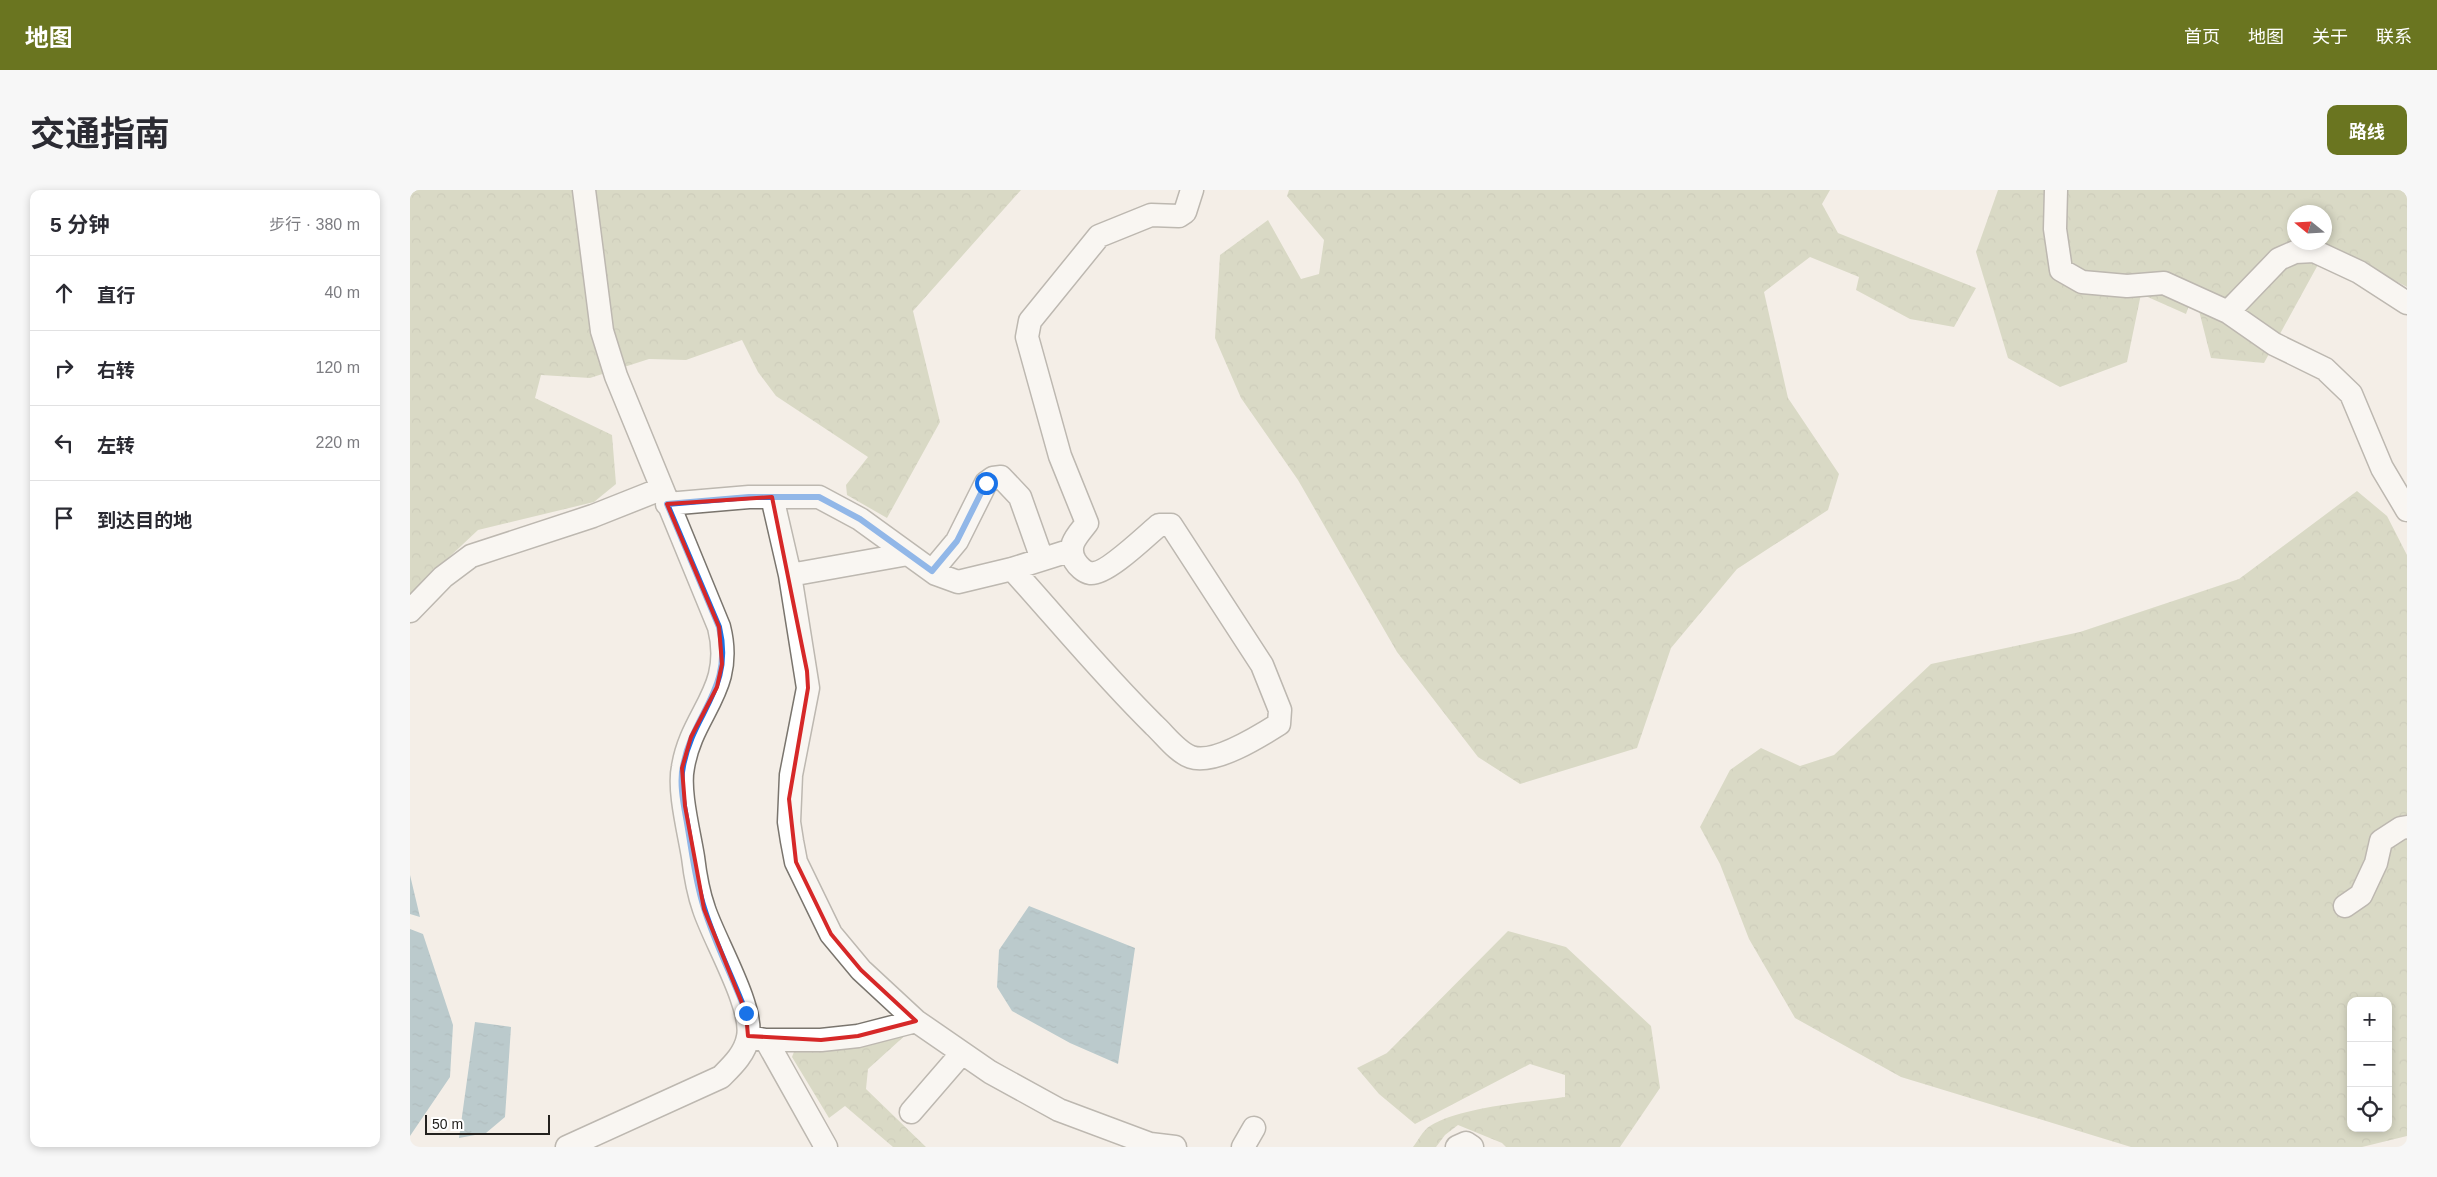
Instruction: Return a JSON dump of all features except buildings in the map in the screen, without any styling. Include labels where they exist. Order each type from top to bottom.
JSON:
[{"type":"street","points":[[584,190],[602,332],[616,376],[719,627],[724,645],[718,687],[691,737],[682,768],[696,880],[704,909],[757,1038],[826,1147]]},
{"type":"street","points":[[1012,569],[1129,701],[1177,747],[1192,757],[1209,759],[1260,736],[1279,724],[1280,710],[1262,665],[1171,525],[1158,525],[1104,571],[1091,573],[1082,570],[1074,560],[1073,541],[1087,523],[1060,456],[1029,350],[1027,337],[1030,321],[1099,236],[1152,215],[1179,216],[1185,212],[1192,190]]},
{"type":"street","points":[[2056,190],[2055,229],[2061,270],[2082,282],[2127,286],[2164,283],[2228,312],[2274,344],[2325,369],[2351,394],[2382,468],[2407,510]]},
{"type":"street","points":[[2228,312],[2279,259],[2295,252],[2314,251],[2359,272],[2407,303]]},
{"type":"street","points":[[932,571],[957,541],[986,483],[993,478],[1001,477],[1020,497],[1042,559]]},
{"type":"street","points":[[410,611],[442,577],[472,556],[593,516],[664,496],[819,497],[860,519],[932,571],[958,582],[1012,569],[1072,550]]},
{"type":"street","points":[[772,497],[790,575],[808,688],[791,775],[789,822],[796,862],[831,934],[861,970],[916,1021],[990,1072],[1059,1110],[1151,1146],[1175,1147]]},
{"type":"street","points":[[790,575],[908,554]]},
{"type":"street","points":[[2345,906],[2360,895],[2376,863],[2381,841],[2401,828],[2407,827]]},
{"type":"street","points":[[567,1147],[721,1077],[757,1038],[821,1040],[858,1036],[916,1021]]},
{"type":"street","points":[[911,1112],[962,1053]]},
{"type":"street","points":[[1457,1147],[1466,1143],[1472,1147]]},
{"type":"highlighted area","points":[[772,497],[807,671],[808,688],[789,799],[796,862],[831,934],[861,970],[916,1021],[858,1036],[821,1040],[748,1036],[746,1013],[704,909],[685,806],[682,768],[691,737],[717,687],[722,664],[719,627],[667,504]]},
{"type":"green space","points":[[410,190],[1021,190],[913,311],[940,422],[887,518],[847,495],[846,485],[868,457],[776,396],[758,372],[742,340],[686,360],[649,359],[590,378],[541,375],[535,398],[612,435],[616,484],[594,502],[478,530],[410,594]]},
{"type":"green space","points":[[1289,190],[1830,190],[1822,204],[1838,233],[1976,288],[1954,327],[1910,319],[1856,290],[1859,277],[1810,257],[1764,292],[1788,398],[1839,474],[1828,510],[1737,569],[1671,648],[1637,748],[1520,784],[1478,757],[1397,652],[1298,480],[1241,398],[1215,338],[1220,255],[1268,220],[1301,279],[1319,274],[1324,240],[1287,196]]},
{"type":"green space","points":[[1998,190],[2407,190],[2407,287],[2352,258],[2320,261],[2264,363],[2211,358],[2194,291],[2186,314],[2141,294],[2127,362],[2060,387],[2008,358],[1976,252]]},
{"type":"green space","points":[[2357,491],[2387,516],[2407,555],[2407,1136],[2362,1147],[2131,1147],[1901,1077],[1795,1018],[1749,939],[1720,864],[1700,827],[1730,770],[1761,748],[1800,766],[1834,755],[1931,664],[2080,632],[2239,579]]},
{"type":"green space","points":[[1508,931],[1566,947],[1651,1026],[1660,1088],[1620,1147],[1506,1147],[1502,1143],[1458,1125],[1445,1135],[1436,1147],[1413,1147],[1427,1128],[1459,1114],[1496,1106],[1565,1097],[1565,1075],[1530,1064],[1415,1124],[1379,1094],[1357,1068],[1387,1053]]},
{"type":"green space","points":[[910,1031],[868,1069],[866,1089],[926,1147],[893,1147],[845,1106],[829,1118],[792,1057],[795,1049]]},
{"type":"water","points":[[410,875],[420,917],[410,914]]},
{"type":"water","points":[[1029,906],[1135,948],[1118,1064],[1070,1043],[1012,1011],[997,987],[999,950]]},
{"type":"water","points":[[410,929],[423,934],[453,1025],[450,1077],[410,1136]]},
{"type":"water","points":[[475,1022],[511,1027],[505,1117],[486,1133],[459,1138]]},
{"type":"route","points":[[746,1013],[704,909],[696,880],[684,806],[682,768],[691,737],[718,687],[724,645],[719,627],[667,504],[749,497],[819,497],[860,519],[932,571],[957,541],[986,483]]}]
